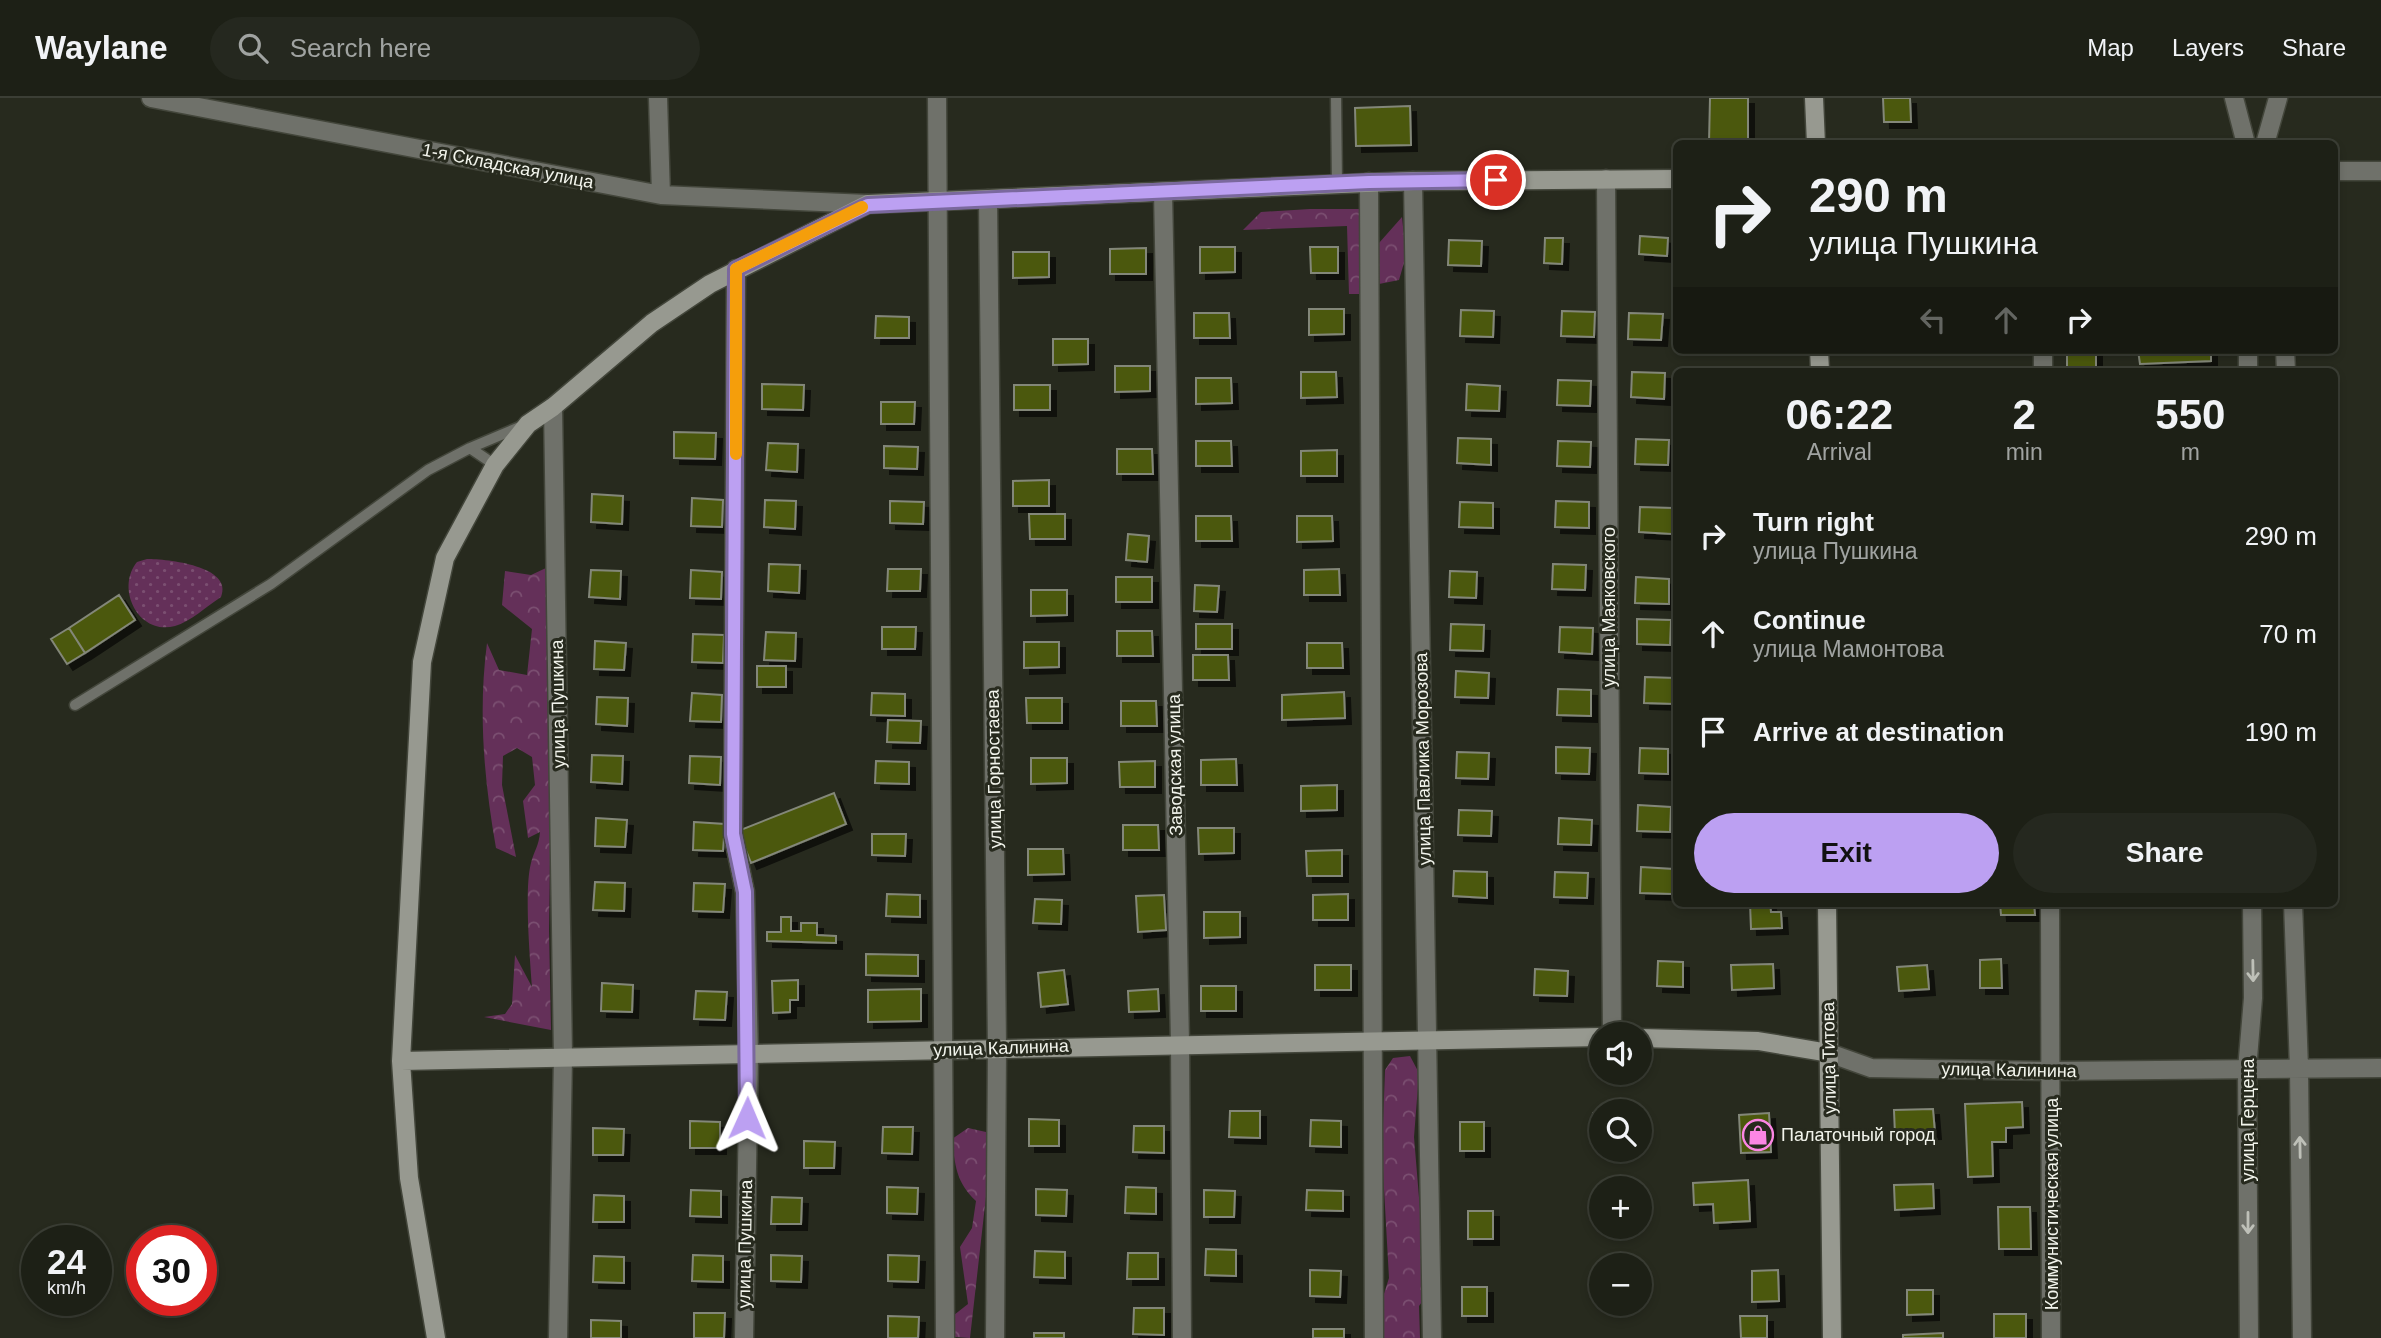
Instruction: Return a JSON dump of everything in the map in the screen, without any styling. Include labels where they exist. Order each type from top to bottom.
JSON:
[{"type":"main road","points":[[1814,98],[1816,140]]},
{"type":"main road","points":[[436,1338],[409,1178],[401,1060],[422,662],[445,558],[495,466],[528,424],[553,407],[652,323],[736,269],[868,205],[1369,182],[1673,179]]},
{"type":"main road","name":"улица Титова","points":[[1827,907],[1832,1338]]},
{"type":"main road","name":"улица Калинина","points":[[401,1060],[1589,1037]]},
{"type":"main road","name":"улица Калинина","points":[[1652,1038],[1758,1041],[1829,1053]]},
{"type":"street","name":"1-я Складская улица","points":[[151,98],[661,195],[868,205]]},
{"type":"street","points":[[658,98],[661,195]]},
{"type":"street","points":[[937,98],[945,1338]]},
{"type":"street","points":[[2234,98],[2245,140]]},
{"type":"street","points":[[2267,140],[2278,98]]},
{"type":"street","points":[[2338,171],[2381,171]]},
{"type":"street","name":"улица Маяковского","points":[[1606,179],[1612,1022]]},
{"type":"street","name":"улица Павлика Морозова","points":[[1413,181],[1432,1338]]},
{"type":"street","points":[[1369,182],[1375,1042],[1374,1338]]},
{"type":"street","name":"Заводская улица","points":[[1163,192],[1181,1043],[1182,1338]]},
{"type":"street","name":"улица Горностаева","points":[[988,199],[997,1048],[995,1338]]},
{"type":"street","name":"улица Пушкина","points":[[736,269],[733,834],[745,892],[748,1054],[744,1338]]},
{"type":"street","name":"улица Пушкина","points":[[553,407],[563,1056],[558,1338]]},
{"type":"street","name":"Коммунистическая улица","points":[[2050,907],[2053,1071],[2051,1338]]},
{"type":"street","name":"улица Герцена","points":[[2249,1338],[2247,1070],[2253,998],[2252,907]]},
{"type":"street","points":[[2293,907],[2299,1069],[2302,1338]]},
{"type":"street","name":"улица Калинина","points":[[1829,1053],[1871,1068],[2053,1071],[2381,1068]]},
{"type":"lane","points":[[1336,98],[1337,184]]},
{"type":"lane","points":[[75,705],[271,584],[428,470],[470,448],[528,424]]},
{"type":"lane","points":[[470,448],[495,466]]},
{"type":"green space","points":[[1364,209],[1364,294],[1349,294],[1347,226],[1243,230],[1261,212]]},
{"type":"green space","points":[[1402,217],[1406,256],[1399,280],[1379,284],[1379,243]]},
{"type":"green space","points":[[147,559],[183,563],[209,571],[218,578],[222,586],[221,597],[181,624],[162,627],[151,624],[134,608],[129,585],[137,562]]},
{"type":"green space","points":[[546,568],[552,719],[549,930],[551,1030],[484,1017],[505,1014],[512,1004],[515,955],[532,987],[528,889],[531,863],[540,832],[528,838],[523,801],[535,785],[532,757],[517,748],[503,756],[502,785],[516,857],[496,848],[484,746],[483,695],[487,643],[499,670],[527,675],[532,629],[502,605],[505,571],[531,575]]},
{"type":"green space","points":[[1410,1056],[1419,1073],[1414,1137],[1427,1295],[1419,1306],[1420,1338],[1382,1338],[1383,1297],[1389,1278],[1382,1153],[1385,1070],[1393,1058]]},
{"type":"green space","points":[[968,1128],[986,1132],[989,1170],[970,1338],[955,1337],[954,1315],[968,1304],[960,1247],[972,1228],[976,1201],[960,1180],[952,1139]]},
{"type":"building","points":[[1710,98],[1748,98],[1748,140],[1709,140]]},
{"type":"building","points":[[1883,98],[1910,98],[1911,122],[1884,122]]},
{"type":"building","points":[[1410,106],[1411,145],[1356,146],[1355,108]]},
{"type":"building","points":[[1640,236],[1668,238],[1667,256],[1639,254]]},
{"type":"building","points":[[1545,238],[1563,238],[1562,264],[1544,263]]},
{"type":"building","points":[[1449,240],[1482,241],[1481,266],[1448,265]]},
{"type":"building","points":[[1200,247],[1235,247],[1235,272],[1200,273]]},
{"type":"building","points":[[1310,247],[1338,247],[1338,273],[1311,273]]},
{"type":"building","points":[[1146,248],[1146,274],[1110,274],[1110,249]]},
{"type":"building","points":[[1013,252],[1049,252],[1049,277],[1013,278]]},
{"type":"building","points":[[1309,309],[1344,309],[1344,334],[1309,335]]},
{"type":"building","points":[[1461,310],[1494,311],[1493,337],[1460,336]]},
{"type":"building","points":[[1562,311],[1595,312],[1594,337],[1561,336]]},
{"type":"building","points":[[1194,313],[1229,313],[1230,338],[1194,338]]},
{"type":"building","points":[[1629,313],[1663,314],[1661,340],[1628,339]]},
{"type":"building","points":[[876,316],[909,317],[909,338],[875,338]]},
{"type":"building","points":[[1053,339],[1088,339],[1088,364],[1053,365]]},
{"type":"building","points":[[2067,354],[2096,354],[2096,368],[2067,368]]},
{"type":"building","points":[[2139,354],[2211,354],[2211,361],[2140,364]]},
{"type":"building","points":[[1115,366],[1150,366],[1150,391],[1115,392]]},
{"type":"building","points":[[1301,372],[1336,372],[1337,397],[1301,398]]},
{"type":"building","points":[[1632,372],[1665,373],[1664,399],[1631,397]]},
{"type":"building","points":[[1196,378],[1231,378],[1232,403],[1196,404]]},
{"type":"building","points":[[1558,380],[1591,381],[1590,406],[1557,405]]},
{"type":"building","points":[[762,384],[804,385],[803,410],[762,409]]},
{"type":"building","points":[[1467,384],[1500,386],[1499,411],[1466,410]]},
{"type":"building","points":[[1014,385],[1050,385],[1050,410],[1014,410]]},
{"type":"building","points":[[881,402],[915,402],[914,424],[881,424]]},
{"type":"building","points":[[674,432],[716,433],[715,459],[674,458]]},
{"type":"building","points":[[1458,438],[1491,439],[1491,465],[1457,463]]},
{"type":"building","points":[[1636,439],[1669,440],[1668,465],[1635,464]]},
{"type":"building","points":[[1196,441],[1231,441],[1232,466],[1196,466]]},
{"type":"building","points":[[1558,441],[1591,442],[1590,467],[1557,466]]},
{"type":"building","points":[[768,443],[798,444],[797,472],[766,470]]},
{"type":"building","points":[[884,446],[918,447],[917,469],[884,468]]},
{"type":"building","points":[[1117,449],[1152,449],[1153,474],[1117,474]]},
{"type":"building","points":[[1337,450],[1337,476],[1301,476],[1301,451]]},
{"type":"building","points":[[1049,480],[1049,506],[1013,506],[1013,481]]},
{"type":"building","points":[[592,494],[623,496],[622,524],[591,522]]},
{"type":"building","points":[[692,498],[723,500],[722,527],[691,526]]},
{"type":"building","points":[[765,500],[796,501],[795,529],[764,527]]},
{"type":"building","points":[[890,501],[924,502],[923,524],[890,523]]},
{"type":"building","points":[[1556,501],[1589,502],[1589,528],[1555,527]]},
{"type":"building","points":[[1460,502],[1493,503],[1493,528],[1459,527]]},
{"type":"building","points":[[1640,507],[1673,508],[1672,534],[1639,532]]},
{"type":"building","points":[[1029,514],[1065,514],[1065,539],[1030,539]]},
{"type":"building","points":[[1196,516],[1231,516],[1232,541],[1196,541]]},
{"type":"building","points":[[1297,516],[1332,516],[1333,541],[1297,542]]},
{"type":"building","points":[[1128,534],[1149,536],[1147,562],[1126,560]]},
{"type":"building","points":[[769,564],[800,565],[799,593],[768,591]]},
{"type":"building","points":[[1553,564],[1586,565],[1585,590],[1552,589]]},
{"type":"building","points":[[888,569],[921,569],[920,591],[887,591]]},
{"type":"building","points":[[1339,569],[1340,595],[1304,595],[1304,570]]},
{"type":"building","points":[[591,570],[621,571],[620,599],[589,597]]},
{"type":"building","points":[[691,570],[722,572],[721,599],[690,598]]},
{"type":"building","points":[[1450,571],[1477,572],[1476,598],[1449,597]]},
{"type":"building","points":[[1116,577],[1152,577],[1152,602],[1116,602]]},
{"type":"building","points":[[1636,577],[1669,579],[1669,604],[1635,603]]},
{"type":"building","points":[[1195,585],[1219,586],[1217,612],[1194,611]]},
{"type":"building","points":[[1031,590],[1067,590],[1067,615],[1031,616]]},
{"type":"building","points":[[119,595],[135,620],[85,653],[69,628]]},
{"type":"building","points":[[1637,619],[1671,620],[1670,645],[1637,644]]},
{"type":"building","points":[[1196,624],[1232,624],[1232,649],[1196,649]]},
{"type":"building","points":[[1451,624],[1484,625],[1483,651],[1450,650]]},
{"type":"building","points":[[882,627],[916,627],[915,649],[882,649]]},
{"type":"building","points":[[1560,627],[1593,628],[1592,654],[1559,652]]},
{"type":"building","points":[[69,628],[85,653],[67,664],[51,639]]},
{"type":"building","points":[[1117,631],[1152,631],[1153,656],[1117,656]]},
{"type":"building","points":[[766,632],[796,633],[795,661],[764,660]]},
{"type":"building","points":[[693,634],[724,635],[723,663],[692,662]]},
{"type":"building","points":[[595,641],[626,643],[624,670],[594,669]]},
{"type":"building","points":[[1024,642],[1059,642],[1059,667],[1024,668]]},
{"type":"building","points":[[1307,643],[1342,643],[1343,668],[1307,668]]},
{"type":"building","points":[[1193,655],[1228,655],[1229,680],[1193,680]]},
{"type":"building","points":[[757,666],[786,666],[786,687],[757,687]]},
{"type":"building","points":[[1456,671],[1489,673],[1488,698],[1455,697]]},
{"type":"building","points":[[1645,677],[1673,678],[1673,704],[1644,703]]},
{"type":"building","points":[[1558,689],[1591,690],[1591,716],[1557,715]]},
{"type":"building","points":[[1344,692],[1345,718],[1282,720],[1282,695]]},
{"type":"building","points":[[692,693],[722,695],[721,722],[690,721]]},
{"type":"building","points":[[872,693],[905,694],[905,716],[871,715]]},
{"type":"building","points":[[597,697],[628,698],[627,726],[596,724]]},
{"type":"building","points":[[1026,698],[1062,698],[1062,723],[1027,723]]},
{"type":"building","points":[[1121,701],[1156,701],[1157,726],[1121,726]]},
{"type":"building","points":[[888,720],[921,721],[920,743],[887,742]]},
{"type":"building","points":[[1556,747],[1590,748],[1589,774],[1556,773]]},
{"type":"building","points":[[1640,748],[1668,749],[1668,774],[1639,773]]},
{"type":"building","points":[[1457,752],[1489,753],[1488,779],[1456,778]]},
{"type":"building","points":[[592,755],[623,756],[622,784],[591,782]]},
{"type":"building","points":[[690,756],[721,757],[720,785],[689,783]]},
{"type":"building","points":[[1031,758],[1067,758],[1067,783],[1031,784]]},
{"type":"building","points":[[1236,759],[1237,785],[1201,785],[1201,760]]},
{"type":"building","points":[[876,761],[909,762],[909,784],[875,783]]},
{"type":"building","points":[[1155,761],[1155,787],[1120,787],[1119,762]]},
{"type":"building","points":[[1337,785],[1337,810],[1301,811],[1301,786]]},
{"type":"building","points":[[834,793],[846,824],[751,863],[738,831]]},
{"type":"building","points":[[1638,805],[1671,807],[1670,832],[1637,831]]},
{"type":"building","points":[[1459,810],[1492,811],[1491,836],[1458,835]]},
{"type":"building","points":[[596,818],[627,820],[625,847],[595,846]]},
{"type":"building","points":[[1559,818],[1592,820],[1591,845],[1558,844]]},
{"type":"building","points":[[694,822],[725,824],[723,851],[693,850]]},
{"type":"building","points":[[1123,825],[1158,825],[1159,850],[1123,850]]},
{"type":"building","points":[[1198,828],[1234,828],[1234,853],[1199,854]]},
{"type":"building","points":[[872,834],[906,834],[905,856],[872,855]]},
{"type":"building","points":[[1028,849],[1063,849],[1064,874],[1028,875]]},
{"type":"building","points":[[1342,850],[1342,876],[1307,876],[1306,851]]},
{"type":"building","points":[[1641,867],[1673,869],[1673,894],[1640,893]]},
{"type":"building","points":[[1454,871],[1487,872],[1487,898],[1453,896]]},
{"type":"building","points":[[1555,872],[1588,873],[1587,898],[1554,897]]},
{"type":"building","points":[[595,882],[625,883],[624,911],[593,910]]},
{"type":"building","points":[[694,883],[725,884],[723,912],[693,911]]},
{"type":"building","points":[[887,894],[920,895],[920,917],[886,916]]},
{"type":"building","points":[[1348,894],[1348,920],[1313,920],[1313,895]]},
{"type":"building","points":[[1164,895],[1166,930],[1138,932],[1136,896]]},
{"type":"building","points":[[1035,899],[1062,900],[1061,924],[1033,923]]},
{"type":"building","points":[[1750,907],[1770,907],[1771,912],[1781,912],[1782,928],[1751,929]]},
{"type":"building","points":[[2000,907],[2034,907],[2035,915],[2001,915]]},
{"type":"building","points":[[1204,912],[1240,912],[1240,937],[1204,938]]},
{"type":"building","points":[[781,917],[791,917],[791,931],[801,931],[801,923],[817,923],[817,935],[836,936],[836,943],[767,941],[767,932],[781,932]]},
{"type":"building","points":[[866,954],[918,955],[918,976],[866,975]]},
{"type":"building","points":[[2001,959],[2002,988],[1980,988],[1980,960]]},
{"type":"building","points":[[1658,961],[1683,962],[1683,987],[1657,986]]},
{"type":"building","points":[[1773,964],[1774,988],[1732,990],[1731,965]]},
{"type":"building","points":[[1315,965],[1351,965],[1351,990],[1315,990]]},
{"type":"building","points":[[1927,965],[1929,989],[1899,991],[1897,967]]},
{"type":"building","points":[[1535,969],[1568,971],[1567,996],[1534,995]]},
{"type":"building","points":[[1064,970],[1068,1004],[1041,1007],[1038,973]]},
{"type":"building","points":[[798,980],[798,1000],[790,1000],[790,1012],[773,1013],[772,981]]},
{"type":"building","points":[[602,983],[633,985],[632,1012],[601,1011]]},
{"type":"building","points":[[1201,986],[1236,986],[1236,1011],[1201,1011]]},
{"type":"building","points":[[921,989],[921,1021],[868,1022],[868,990]]},
{"type":"building","points":[[1158,989],[1159,1011],[1129,1012],[1128,991]]},
{"type":"building","points":[[696,991],[727,992],[725,1020],[694,1019]]},
{"type":"building","points":[[2022,1102],[2023,1127],[2006,1128],[2006,1142],[1992,1142],[1993,1176],[1968,1177],[1965,1104]]},
{"type":"building","points":[[1933,1109],[1935,1133],[1895,1135],[1894,1110]]},
{"type":"building","points":[[1230,1111],[1260,1111],[1260,1138],[1229,1137]]},
{"type":"building","points":[[1769,1113],[1771,1152],[1741,1153],[1739,1115]]},
{"type":"building","points":[[1029,1119],[1059,1120],[1059,1146],[1029,1146]]},
{"type":"building","points":[[1311,1120],[1341,1121],[1341,1147],[1310,1146]]},
{"type":"building","points":[[690,1121],[720,1122],[720,1148],[690,1148]]},
{"type":"building","points":[[1460,1122],[1484,1122],[1484,1151],[1460,1151]]},
{"type":"building","points":[[1134,1126],[1164,1126],[1164,1153],[1133,1152]]},
{"type":"building","points":[[883,1127],[913,1127],[912,1154],[882,1153]]},
{"type":"building","points":[[593,1128],[624,1129],[623,1155],[593,1155]]},
{"type":"building","points":[[804,1141],[835,1142],[834,1168],[804,1168]]},
{"type":"building","points":[[1748,1180],[1750,1221],[1714,1223],[1713,1204],[1694,1205],[1693,1183]]},
{"type":"building","points":[[1933,1184],[1934,1208],[1895,1210],[1894,1185]]},
{"type":"building","points":[[887,1187],[918,1188],[917,1214],[887,1213]]},
{"type":"building","points":[[1126,1187],[1156,1188],[1156,1214],[1125,1213]]},
{"type":"building","points":[[1036,1189],[1067,1190],[1066,1216],[1036,1215]]},
{"type":"building","points":[[691,1190],[721,1191],[721,1217],[690,1216]]},
{"type":"building","points":[[1204,1190],[1235,1191],[1234,1217],[1204,1217]]},
{"type":"building","points":[[1307,1190],[1343,1191],[1343,1211],[1306,1210]]},
{"type":"building","points":[[594,1195],[624,1196],[624,1222],[593,1222]]},
{"type":"building","points":[[772,1197],[802,1198],[801,1224],[771,1224]]},
{"type":"building","points":[[1998,1207],[2030,1207],[2031,1249],[1999,1249]]},
{"type":"building","points":[[1468,1211],[1493,1211],[1493,1239],[1468,1239]]},
{"type":"building","points":[[1206,1249],[1236,1250],[1236,1276],[1205,1275]]},
{"type":"building","points":[[1035,1251],[1065,1252],[1065,1278],[1034,1277]]},
{"type":"building","points":[[1128,1253],[1158,1253],[1158,1279],[1127,1279]]},
{"type":"building","points":[[693,1255],[723,1256],[723,1282],[692,1281]]},
{"type":"building","points":[[771,1255],[802,1256],[801,1282],[771,1281]]},
{"type":"building","points":[[888,1255],[919,1256],[918,1282],[888,1281]]},
{"type":"building","points":[[594,1256],[624,1257],[624,1283],[593,1282]]},
{"type":"building","points":[[1310,1270],[1341,1271],[1340,1297],[1310,1296]]},
{"type":"building","points":[[1778,1270],[1779,1301],[1752,1302],[1752,1271]]},
{"type":"building","points":[[1462,1287],[1487,1287],[1487,1316],[1462,1316]]},
{"type":"building","points":[[1907,1290],[1933,1290],[1933,1314],[1907,1315]]},
{"type":"building","points":[[1134,1308],[1164,1308],[1164,1335],[1133,1334]]},
{"type":"building","points":[[694,1313],[725,1313],[724,1338],[694,1338]]},
{"type":"building","points":[[1994,1314],[2026,1314],[2026,1338],[1994,1338]]},
{"type":"building","points":[[888,1316],[919,1317],[918,1338],[888,1338]]},
{"type":"building","points":[[1740,1316],[1767,1316],[1767,1338],[1741,1338]]},
{"type":"building","points":[[591,1320],[621,1321],[621,1338],[591,1338]]},
{"type":"building","points":[[1313,1329],[1344,1329],[1344,1338],[1313,1338]]},
{"type":"building","points":[[1034,1333],[1064,1333],[1064,1338],[1034,1338]]},
{"type":"building","points":[[1943,1333],[1943,1338],[1903,1338],[1903,1335]]},
{"type":"slow traffic","points":[[736,454],[736,269],[862,207]]},
{"type":"place","name":"Палаточный город","points":[[1758,1135]]},
{"type":"route","points":[[747,1118],[745,892],[742,867],[733,834],[736,689],[736,269],[868,205],[1369,182],[1496,180]]}]
